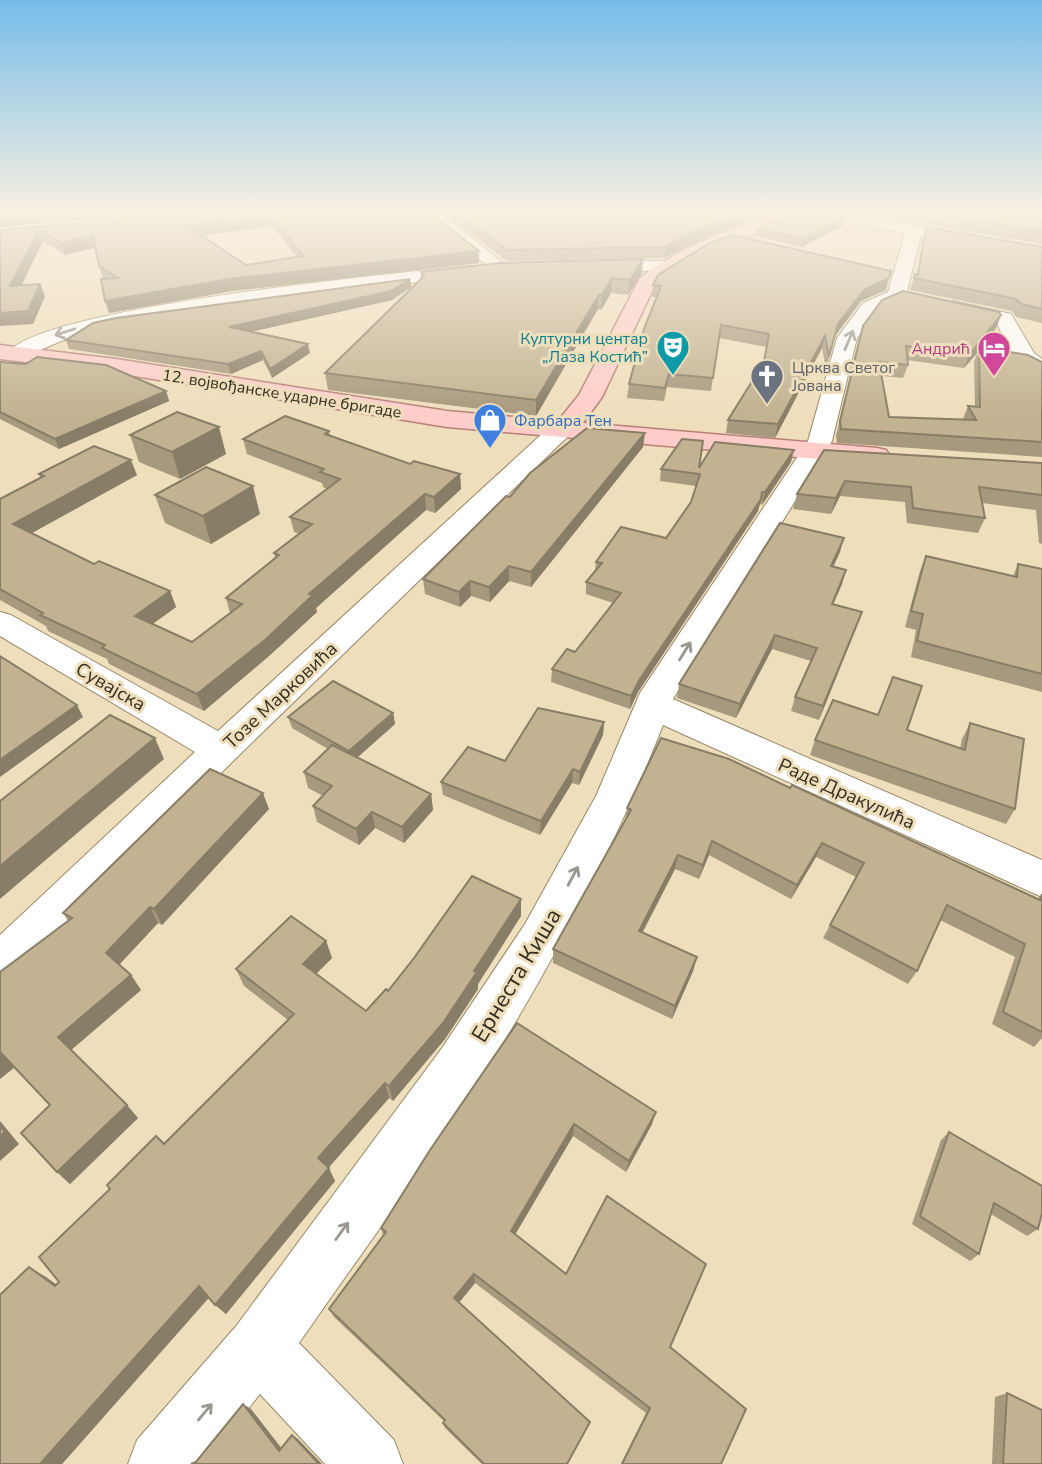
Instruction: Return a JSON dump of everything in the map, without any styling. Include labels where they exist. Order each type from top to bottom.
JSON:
[{"type":"main road","points":[[565,429],[590,397],[650,279]]},
{"type":"main road","name":"12. војвођанске ударне бригаде","points":[[9,352],[116,366],[376,409],[565,429],[897,458]]},
{"type":"street","points":[[9,352],[107,320],[403,279]]},
{"type":"street","name":"Ернеста Киша","points":[[161,1464],[260,1347],[460,1066],[541,938],[615,797],[653,704],[820,441],[847,338],[870,307],[899,287],[901,279]]},
{"type":"street","points":[[937,304],[1004,318],[1025,357],[1042,369]]},
{"type":"street","name":"Тозе Марковића","points":[[0,965],[221,750],[553,437],[565,429]]},
{"type":"street","name":"Сувајска","points":[[0,622],[221,750]]},
{"type":"street","name":"Раде Дракулића","points":[[653,704],[687,722],[1042,879]]},
{"type":"street","points":[[260,1347],[370,1464]]},
{"type":"building","points":[[0,279],[13,279],[10,286],[40,284],[28,311],[0,313]]},
{"type":"building","points":[[101,279],[227,279],[105,301]]},
{"type":"building","points":[[409,279],[391,291],[229,327],[308,344],[270,369],[261,351],[228,364],[66,340],[93,323]]},
{"type":"building","points":[[421,279],[611,279],[536,400],[325,373]]},
{"type":"building","points":[[656,279],[886,279],[864,290],[838,324],[829,356],[825,336],[778,424],[728,420],[764,362],[769,334],[721,325],[713,378],[669,374],[665,388],[629,384],[644,329],[661,286],[653,285]]},
{"type":"building","points":[[920,279],[1042,279],[1042,309],[1021,304],[1016,299]]},
{"type":"building","points":[[903,291],[999,312],[1001,315],[969,355],[906,346],[908,365],[879,362],[889,417],[976,420],[968,406],[980,407],[979,347],[1028,355],[1042,362],[1042,442],[841,429],[840,421],[863,326],[882,300]]},
{"type":"building","points":[[37,357],[106,365],[166,391],[55,439],[0,412],[0,362],[26,364]]},
{"type":"building","points":[[177,412],[219,427],[172,452],[130,435]]},
{"type":"building","points":[[285,416],[329,431],[325,434],[410,464],[414,461],[460,474],[434,497],[425,494],[309,594],[313,595],[265,640],[197,694],[102,648],[105,645],[40,615],[43,613],[0,589],[0,499],[44,476],[39,474],[94,446],[131,460],[13,524],[94,564],[99,561],[170,591],[135,616],[192,642],[242,604],[226,598],[279,555],[274,553],[312,524],[290,517],[340,479],[320,472],[324,469],[243,439]]},
{"type":"building","points":[[587,428],[645,433],[531,572],[509,566],[489,587],[470,581],[459,592],[423,579],[506,496],[510,497],[530,473]]},
{"type":"building","points":[[682,439],[703,441],[699,468],[715,442],[794,450],[765,492],[762,492],[761,499],[631,696],[552,669],[567,649],[575,652],[621,593],[586,582],[602,563],[596,562],[621,527],[666,538],[691,502],[700,474],[661,469]]},
{"type":"building","points":[[824,450],[1042,463],[1042,495],[979,487],[985,518],[913,508],[911,487],[845,481],[836,498],[797,494]]},
{"type":"building","points":[[206,467],[253,486],[203,516],[155,495]]},
{"type":"building","points":[[780,523],[844,538],[831,566],[846,570],[832,604],[862,612],[823,706],[795,697],[817,648],[775,635],[740,704],[679,684]]},
{"type":"building","points":[[926,556],[1017,577],[1018,564],[1042,569],[1042,674],[917,641],[923,614],[911,611]]},
{"type":"building","points":[[0,656],[77,705],[0,760]]},
{"type":"building","points":[[893,677],[922,686],[907,730],[965,750],[970,723],[1024,739],[1015,809],[815,740],[833,700],[878,715]]},
{"type":"building","points":[[333,681],[393,713],[349,751],[288,717]]},
{"type":"building","points":[[538,708],[604,722],[580,772],[573,769],[541,821],[441,782],[468,747],[505,761]]},
{"type":"building","points":[[110,715],[155,738],[0,866],[0,801]]},
{"type":"building","points":[[661,738],[729,759],[790,788],[792,785],[1040,900],[1042,894],[1042,1032],[1003,1012],[1025,944],[947,905],[917,971],[830,925],[864,863],[822,843],[797,885],[712,841],[703,865],[678,855],[639,931],[697,957],[675,1006],[553,949],[631,810],[627,808]]},
{"type":"building","points":[[332,745],[431,794],[402,827],[372,812],[356,829],[313,806],[332,786],[304,772]]},
{"type":"building","points":[[210,769],[263,793],[154,909],[150,907],[106,953],[131,975],[58,1037],[127,1105],[57,1172],[21,1133],[50,1105],[0,1054],[0,972],[72,918],[63,913]]},
{"type":"building","points":[[472,876],[521,899],[443,1023],[389,1086],[385,1083],[318,1158],[329,1168],[215,1305],[199,1286],[40,1464],[0,1464],[0,1295],[29,1267],[55,1286],[59,1282],[39,1257],[110,1189],[107,1185],[156,1136],[164,1144],[294,1014],[236,969],[291,916],[326,941],[303,964],[366,1011],[386,989],[388,991],[414,958]]},
{"type":"building","points":[[517,1023],[656,1112],[629,1161],[574,1124],[511,1231],[566,1274],[607,1196],[706,1264],[670,1347],[746,1409],[721,1464],[622,1464],[650,1408],[474,1274],[454,1298],[590,1422],[567,1464],[484,1464],[443,1423],[445,1420],[329,1309],[386,1232],[381,1228],[430,1150]]},
{"type":"building","points":[[949,1132],[1042,1186],[1042,1213],[1038,1229],[994,1203],[979,1254],[920,1216]]},
{"type":"building","points":[[1007,1393],[1042,1410],[1042,1464],[1003,1464]]},
{"type":"building","points":[[243,1404],[279,1451],[292,1435],[319,1464],[191,1464],[196,1462]]},
{"type":"place","name":"Културни центар „Лаза Костић”","points":[[673,377]]},
{"type":"place","name":"Андрић","points":[[994,378]]},
{"type":"place","name":"Црква Светог Јована","points":[[767,406]]},
{"type":"place","name":"Фарбара Тен","points":[[490,450]]}]
